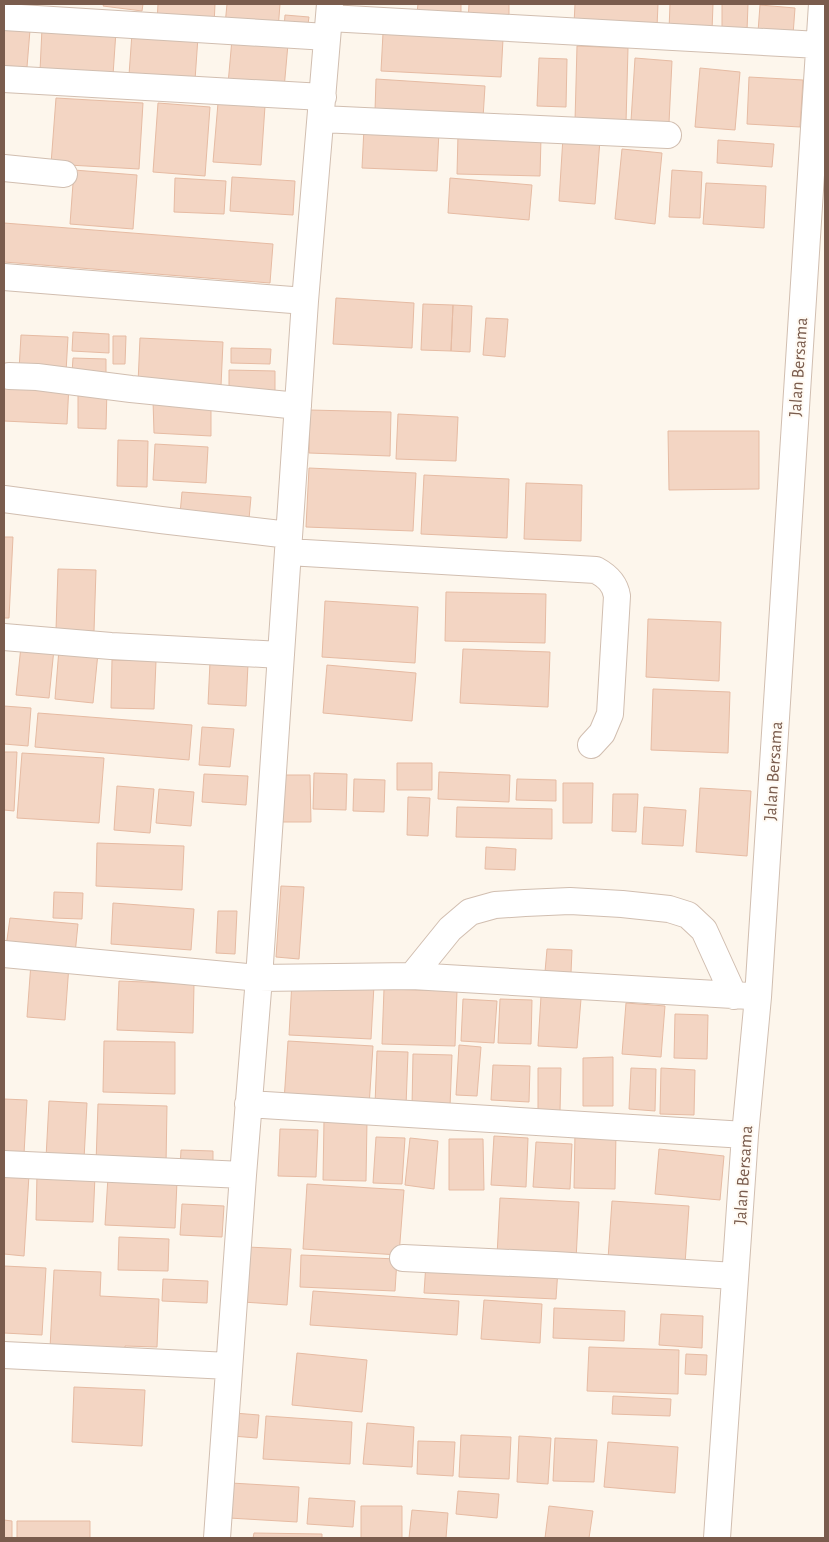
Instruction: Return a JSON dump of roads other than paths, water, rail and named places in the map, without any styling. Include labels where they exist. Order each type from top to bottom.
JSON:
[{"type":"street","name":"Jalan Bersama","points":[[717,1538],[746,1135],[746,996],[822,4]]},
{"type":"street","points":[[4,17],[329,20],[819,45]]},
{"type":"street","points":[[217,1538],[248,1104],[259,978],[305,302],[329,20]]},
{"type":"street","points":[[4,79],[322,108],[668,135]]},
{"type":"street","points":[[4,168],[64,174]]},
{"type":"street","points":[[4,277],[305,302]]},
{"type":"street","points":[[9,376],[37,377],[140,390],[298,406]]},
{"type":"street","points":[[4,500],[161,520],[289,543],[596,570],[608,577],[616,588],[618,596],[610,714],[602,733],[591,745]]},
{"type":"street","points":[[4,637],[111,646],[281,655]]},
{"type":"street","points":[[412,976],[450,929],[470,912],[495,905],[525,903],[622,904],[669,909],[688,915],[704,930],[746,996]]},
{"type":"street","points":[[4,954],[259,978],[412,976],[746,996]]},
{"type":"street","points":[[248,1104],[746,1135]]},
{"type":"street","points":[[4,1164],[243,1175]]},
{"type":"street","points":[[403,1258],[564,1265],[735,1276]]},
{"type":"street","points":[[4,1355],[229,1366]]}]
